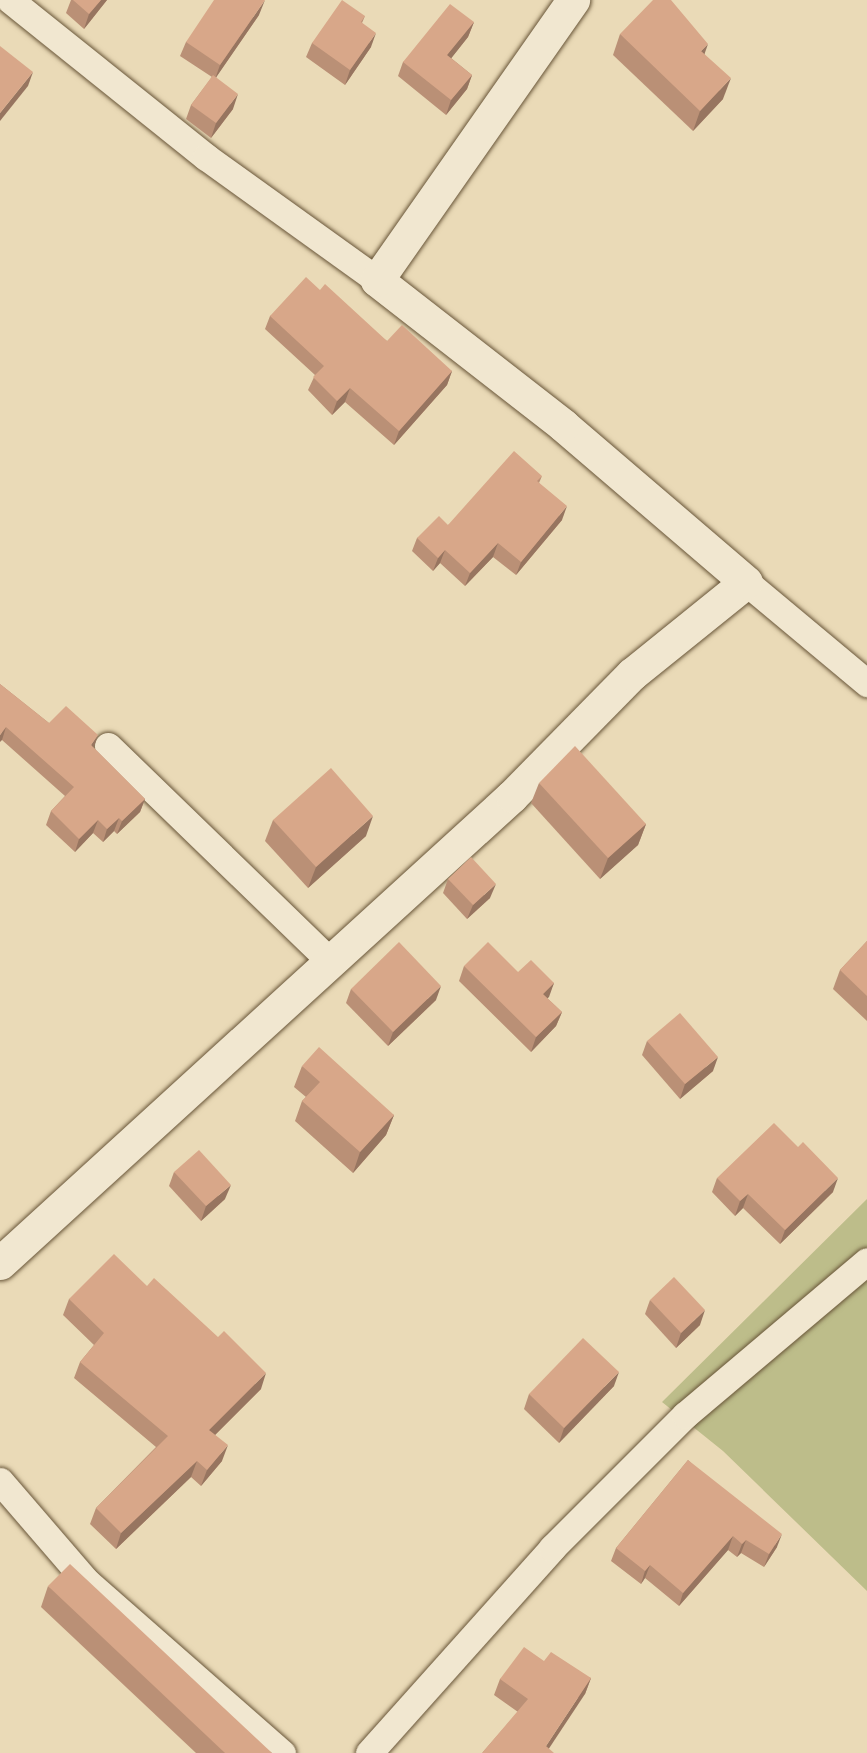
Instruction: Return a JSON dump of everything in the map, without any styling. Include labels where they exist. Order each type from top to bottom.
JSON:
[{"type":"street","points":[[10,0],[206,157],[377,280],[563,425],[867,683]]},
{"type":"street","points":[[377,280],[573,0]]},
{"type":"street","points":[[0,1263],[329,960],[512,796],[632,674],[746,582]]},
{"type":"street","points":[[108,746],[329,960]]},
{"type":"street","points":[[369,1753],[552,1548],[685,1415],[867,1261]]},
{"type":"street","points":[[0,1481],[86,1581],[282,1753]]},
{"type":"green space","points":[[867,1199],[867,1591],[723,1451],[662,1402]]},
{"type":"building","points":[[73,0],[101,0],[89,14]]},
{"type":"building","points":[[214,0],[265,0],[220,65],[186,42]]},
{"type":"building","points":[[342,0],[365,16],[361,22],[376,33],[350,70],[312,43]]},
{"type":"building","points":[[653,0],[671,0],[708,44],[701,51],[731,78],[700,111],[620,34]]},
{"type":"building","points":[[450,4],[474,22],[447,55],[472,75],[451,100],[403,62]]},
{"type":"building","points":[[0,46],[33,72],[0,113]]},
{"type":"building","points":[[213,75],[238,94],[216,123],[191,105]]},
{"type":"building","points":[[306,277],[320,290],[325,284],[387,341],[402,325],[452,371],[399,431],[350,388],[337,401],[313,377],[324,366],[270,316]]},
{"type":"building","points":[[514,451],[542,476],[537,481],[567,506],[521,562],[498,543],[470,573],[445,550],[438,558],[417,538],[439,516],[448,525]]},
{"type":"building","points":[[0,684],[49,723],[66,706],[98,735],[91,745],[145,799],[122,821],[119,818],[107,829],[98,820],[79,839],[51,811],[74,787],[6,727],[0,735]]},
{"type":"building","points":[[575,746],[646,824],[608,858],[539,783]]},
{"type":"building","points":[[331,768],[373,816],[316,867],[273,820]]},
{"type":"building","points":[[471,857],[496,884],[473,905],[448,879]]},
{"type":"building","points":[[867,941],[867,996],[840,970]]},
{"type":"building","points":[[399,942],[441,986],[393,1032],[351,989]]},
{"type":"building","points":[[488,942],[518,972],[531,960],[554,983],[543,994],[562,1012],[536,1037],[464,966]]},
{"type":"building","points":[[680,1013],[718,1057],[685,1084],[647,1041]]},
{"type":"building","points":[[319,1047],[394,1115],[360,1152],[302,1101],[320,1082],[302,1066]]},
{"type":"building","points":[[774,1123],[798,1147],[803,1142],[838,1178],[785,1230],[748,1194],[740,1201],[717,1178]]},
{"type":"building","points":[[199,1150],[231,1185],[206,1206],[174,1172]]},
{"type":"building","points":[[114,1254],[147,1286],[154,1278],[218,1337],[224,1331],[266,1373],[209,1430],[228,1445],[207,1470],[197,1461],[121,1533],[96,1508],[168,1436],[80,1362],[104,1333],[69,1299]]},
{"type":"building","points":[[674,1277],[705,1310],[681,1333],[650,1300]]},
{"type":"building","points":[[583,1338],[619,1372],[564,1428],[529,1394]]},
{"type":"building","points":[[688,1460],[782,1534],[769,1554],[746,1540],[742,1544],[733,1536],[683,1593],[650,1565],[645,1571],[616,1548]]},
{"type":"building","points":[[70,1564],[272,1753],[225,1753],[48,1586]]},
{"type":"building","points":[[524,1647],[544,1661],[551,1652],[591,1678],[546,1746],[554,1753],[482,1753],[528,1699],[500,1679]]}]
